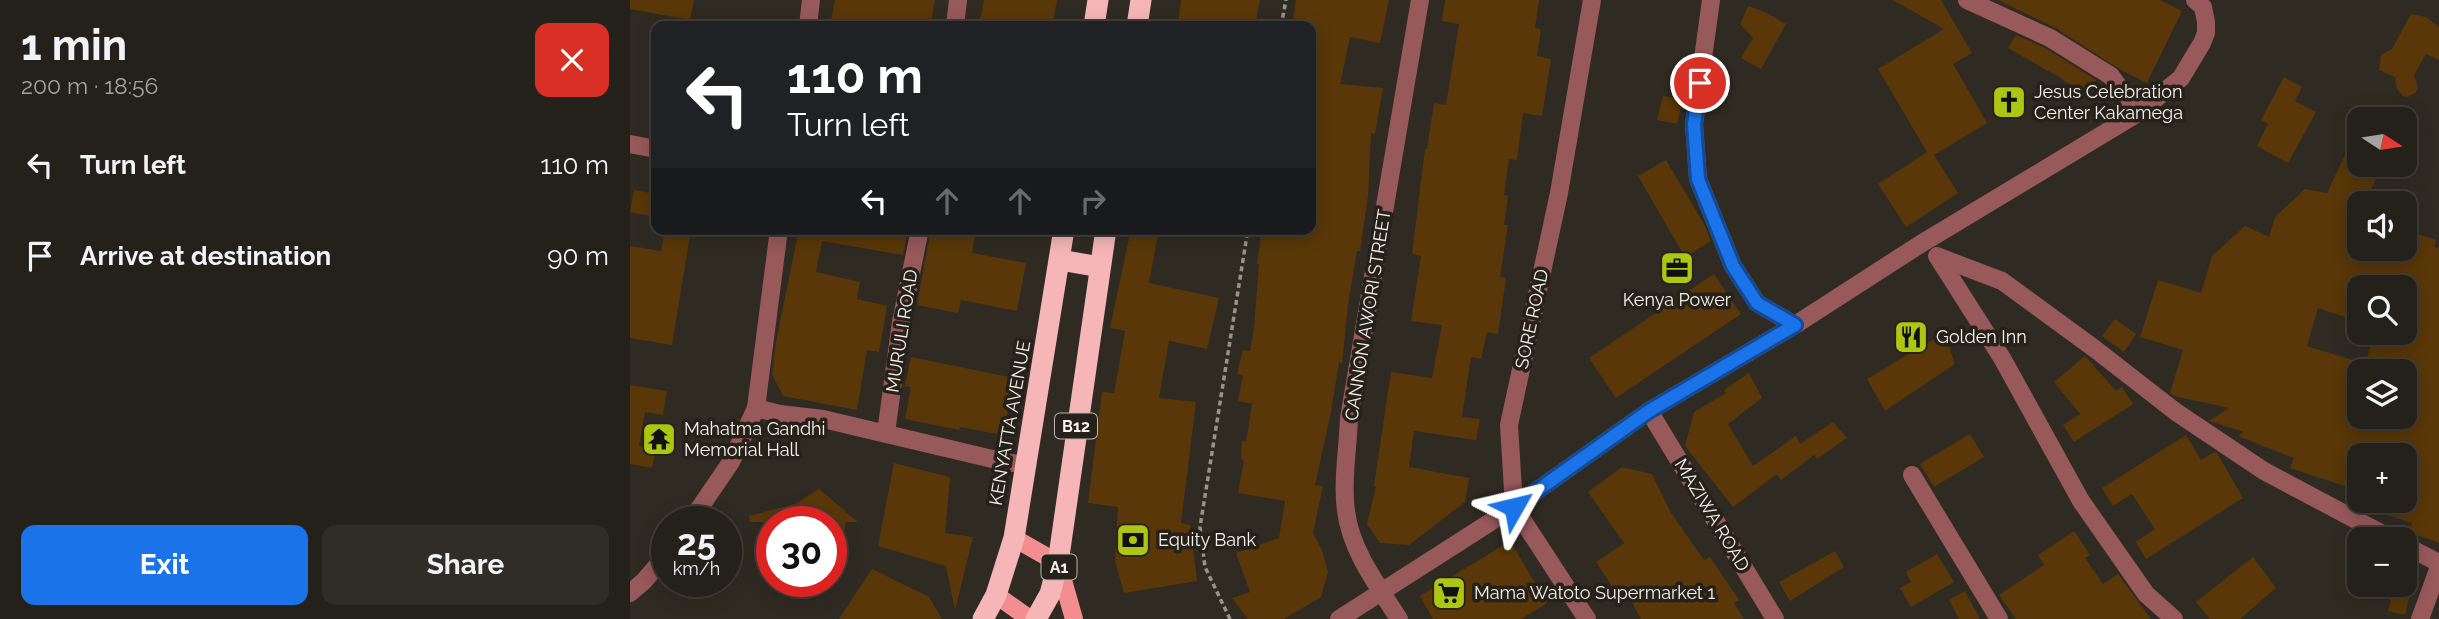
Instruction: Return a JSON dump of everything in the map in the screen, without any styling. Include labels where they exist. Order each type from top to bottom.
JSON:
[{"type":"highway","points":[[1095,21],[1098,0]]},
{"type":"highway","points":[[1138,21],[1141,0]]},
{"type":"highway","name":"KENYATTA AVENUE","points":[[983,619],[996,595],[1014,538],[1063,235]]},
{"type":"highway","name":"B12","points":[[1036,619],[1049,594],[1058,563],[1105,235]]},
{"type":"highway","points":[[1060,260],[1100,267]]},
{"type":"main road","name":"A1","points":[[1014,538],[1058,563],[1073,619]]},
{"type":"main road","points":[[996,595],[1030,619]]},
{"type":"street","points":[[809,21],[811,0]]},
{"type":"street","points":[[956,21],[958,0]]},
{"type":"street","name":"CANNON AWORI STREET","points":[[1398,619],[1355,545],[1346,511],[1349,418],[1420,0]]},
{"type":"street","name":"SORE ROAD","points":[[1587,619],[1514,507],[1509,425],[1559,193],[1592,0]]},
{"type":"street","points":[[1711,0],[1694,124],[1698,179],[1733,266],[1757,303],[1795,325]]},
{"type":"street","points":[[1967,0],[2050,38],[2111,76],[2138,113]]},
{"type":"street","points":[[1339,619],[1514,507],[1649,411],[1795,325],[1919,245],[2138,113],[2181,78],[2202,43],[2207,22],[2203,7],[2195,0]]},
{"type":"street","points":[[630,144],[651,148]]},
{"type":"street","points":[[701,506],[731,462],[756,408],[778,235]]},
{"type":"street","name":"MURULI ROAD","points":[[886,433],[901,323],[919,235]]},
{"type":"street","points":[[1919,245],[1939,257],[2002,281],[2176,412],[2263,471],[2369,527]]},
{"type":"street","points":[[1939,257],[2002,358],[2081,501],[2146,594],[2174,619]]},
{"type":"street","points":[[756,408],[823,419],[1027,465]]},
{"type":"street","name":"MAZIWA ROAD","points":[[1649,411],[1775,619]]},
{"type":"street","points":[[1912,475],[1999,619]]},
{"type":"street","points":[[2417,552],[2439,565],[2420,619]]},
{"type":"street","points":[[630,593],[651,573]]},
{"type":"path","points":[[1283,21],[1286,0]]},
{"type":"path","points":[[1230,619],[1205,567],[1200,527],[1247,235]]},
{"type":"building","points":[[630,0],[694,0],[690,20],[630,9]]},
{"type":"building","points":[[835,0],[935,0],[931,21],[831,21]]},
{"type":"building","points":[[984,0],[1057,0],[1053,21],[980,21]]},
{"type":"building","points":[[1181,0],[1260,0],[1256,21],[1179,21]]},
{"type":"building","points":[[1296,0],[1389,0],[1380,43],[1350,37],[1340,84],[1383,88],[1375,134],[1371,133],[1368,196],[1360,251],[1357,251],[1348,304],[1342,364],[1339,362],[1315,485],[1323,486],[1313,533],[1322,550],[1328,572],[1321,597],[1284,619],[1248,619],[1232,598],[1250,592],[1236,553],[1279,538],[1285,501],[1238,493],[1244,460],[1241,459],[1242,441],[1246,442],[1252,404],[1238,401],[1243,375],[1237,374],[1243,350],[1250,351],[1254,328],[1261,235],[1316,235],[1316,21],[1293,21]]},
{"type":"building","points":[[1445,0],[1539,0],[1535,28],[1541,29],[1537,56],[1551,59],[1542,116],[1523,113],[1517,160],[1509,159],[1504,195],[1508,196],[1504,225],[1508,225],[1500,277],[1506,278],[1498,334],[1487,332],[1481,359],[1471,357],[1462,417],[1480,419],[1476,440],[1414,431],[1409,467],[1469,478],[1465,502],[1409,545],[1380,543],[1367,524],[1376,487],[1374,486],[1391,372],[1432,378],[1442,325],[1411,321],[1421,256],[1412,254],[1425,149],[1434,103],[1446,105],[1459,24],[1442,21]]},
{"type":"building","points":[[1893,0],[1941,0],[1972,53],[1953,64],[1987,123],[1934,155],[1958,193],[1906,227],[1878,184],[1927,152],[1878,69],[1944,29]]},
{"type":"building","points":[[1998,0],[2160,0],[2182,11],[2147,83],[2121,70],[2056,28]]},
{"type":"building","points":[[1748,6],[1786,24],[1761,69],[1741,58],[1753,38],[1740,24]]},
{"type":"building","points":[[2411,14],[2426,17],[2439,27],[2439,60],[2426,54],[2414,75],[2418,87],[2416,92],[2408,97],[2403,96],[2397,89],[2395,77],[2379,70],[2381,55],[2392,49]]},
{"type":"building","points":[[2016,35],[2045,48],[2096,80],[2086,95],[2008,48]]},
{"type":"building","points":[[2284,77],[2302,87],[2295,101],[2316,112],[2288,163],[2257,146],[2268,124],[2261,120]]},
{"type":"building","points":[[1663,96],[1683,100],[1677,124],[1657,120]]},
{"type":"building","points":[[2347,150],[2347,177],[2377,177],[2371,191],[2347,191],[2347,261],[2417,261],[2417,234],[2436,240],[2434,247],[2439,248],[2439,543],[2417,535],[2417,527],[2410,527],[2412,523],[2381,513],[2417,513],[2417,443],[2347,443],[2347,487],[2290,468],[2294,458],[2238,436],[2244,432],[2209,421],[2229,408],[2170,393],[2183,350],[2140,337],[2158,280],[2201,293],[2212,256],[2245,226],[2269,237],[2275,217],[2305,189],[2327,193]],"holes":[[[2347,275],[2417,275],[2417,345],[2371,345],[2367,359],[2417,359],[2417,429],[2347,429],[2347,359],[2349,359],[2307,346],[2318,308],[2347,318]]]},
{"type":"building","points":[[1666,160],[1711,241],[1685,257],[1638,176]]},
{"type":"building","points":[[634,190],[651,193],[651,216],[630,212]]},
{"type":"building","points":[[664,235],[690,235],[672,345],[630,338],[630,246],[661,251]]},
{"type":"building","points":[[798,235],[907,235],[903,255],[822,241],[816,272],[860,282],[857,299],[887,306],[879,352],[867,350],[857,410],[783,396],[772,374]]},
{"type":"building","points":[[930,235],[975,235],[972,253],[1026,263],[1017,311],[961,300],[958,313],[917,305]]},
{"type":"building","points":[[1130,235],[1158,235],[1149,283],[1219,298],[1207,349],[1169,341],[1159,398],[1196,402],[1181,523],[1190,525],[1197,581],[1124,593],[1115,561],[1118,507],[1088,503],[1102,392],[1114,393],[1125,331],[1110,328]]},
{"type":"building","points":[[1714,274],[1741,314],[1616,398],[1589,358]]},
{"type":"building","points":[[2115,319],[2136,334],[2124,352],[2102,336]]},
{"type":"building","points":[[1944,333],[1955,364],[1885,411],[1867,379]]},
{"type":"building","points":[[2085,356],[2116,391],[2122,387],[2133,404],[2074,442],[2063,425],[2080,414],[2054,382]]},
{"type":"building","points":[[911,357],[1014,378],[1003,435],[960,427],[959,430],[905,419],[911,387],[905,386]]},
{"type":"building","points":[[1749,373],[1762,398],[1728,424],[1753,466],[1796,436],[1800,444],[1833,422],[1847,438],[1817,459],[1814,455],[1781,480],[1777,474],[1733,507],[1685,446],[1694,412],[1726,393],[1724,390]]},
{"type":"building","points":[[630,385],[667,391],[663,415],[645,412],[639,446],[656,449],[652,468],[630,464]]},
{"type":"building","points":[[1970,434],[1984,457],[1934,487],[1920,464]]},
{"type":"building","points":[[2186,435],[2201,460],[2217,453],[2243,498],[2146,559],[2136,542],[2155,529],[2132,494],[2113,506],[2102,488]]},
{"type":"building","points":[[894,463],[950,477],[945,533],[973,537],[955,610],[946,566],[878,546]]},
{"type":"building","points":[[1622,467],[1652,474],[1671,513],[1704,560],[1710,557],[1739,600],[1734,603],[1744,619],[1641,619],[1628,595],[1621,600],[1596,562],[1624,543],[1588,492]]},
{"type":"building","points":[[819,489],[839,506],[787,506]]},
{"type":"building","points":[[847,513],[858,522],[847,522]]},
{"type":"building","points":[[756,514],[756,522],[750,522],[749,516]]},
{"type":"building","points":[[2074,531],[2090,555],[2085,558],[2103,584],[2118,574],[2151,619],[2016,619],[1999,595],[2044,565],[2038,555]]},
{"type":"building","points":[[1510,541],[1547,603],[1521,619],[1433,619],[1420,596]]},
{"type":"building","points":[[1835,551],[1844,567],[1790,601],[1779,582]]},
{"type":"building","points":[[1937,554],[1954,582],[1911,607],[1900,588],[1911,582],[1906,572]]},
{"type":"building","points":[[2253,557],[2276,588],[2240,619],[2210,619],[2196,602]]},
{"type":"building","points":[[872,569],[929,597],[942,619],[839,619]]},
{"type":"building","points":[[1965,591],[1980,619],[1959,619],[1949,600]]},
{"type":"building","points":[[2391,597],[2409,597],[2405,615],[2388,611]]},
{"type":"place","name":"Jesus Celebration Center Kakamega","points":[[2009,102]]},
{"type":"place","name":"Kenya Power","points":[[1677,268]]},
{"type":"place","name":"Golden Inn","points":[[1911,337]]},
{"type":"place","name":"Mahatma Gandhi Memorial Hall","points":[[659,439]]},
{"type":"place","name":"Equity Bank","points":[[1133,540]]},
{"type":"place","name":"Mama Watoto Supermarket 1","points":[[1449,593]]},
{"type":"route","points":[[1514,507],[1649,411],[1795,325],[1757,303],[1733,266],[1698,179],[1694,124],[1700,83]]}]
